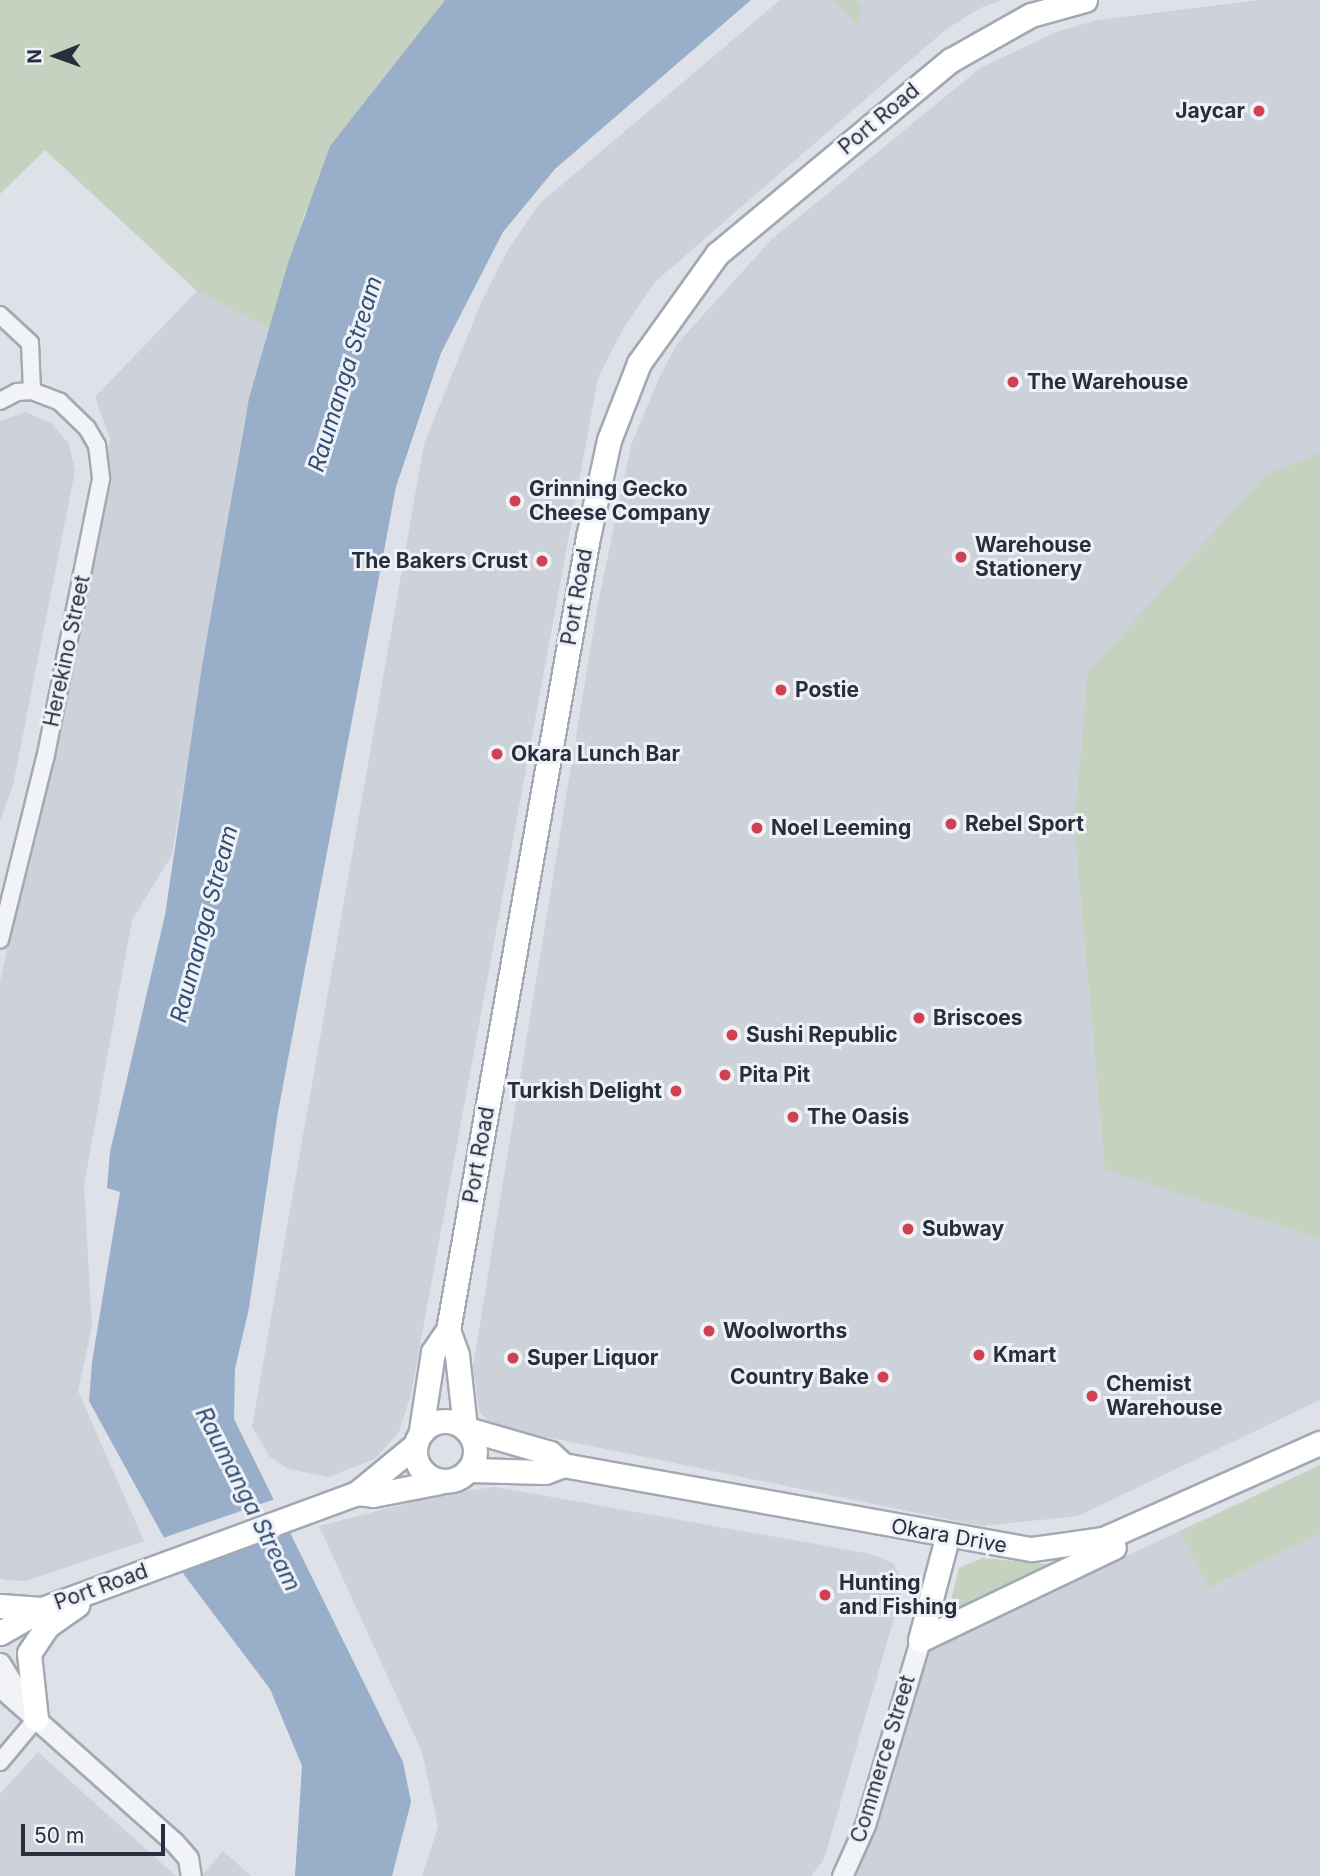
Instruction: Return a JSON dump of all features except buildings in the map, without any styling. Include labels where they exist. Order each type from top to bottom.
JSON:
[{"type":"main road","name":"Port Road","points":[[0,1633],[42,1609],[111,1582],[358,1493],[417,1438],[433,1352],[448,1330],[588,537],[609,440],[639,363],[717,254],[951,60],[1031,15],[1085,0]]},
{"type":"main road","name":"Port Road","points":[[448,1330],[457,1355],[466,1428]]},
{"type":"main road","points":[[444,1421],[466,1428],[475,1451],[470,1470],[459,1479],[439,1482],[419,1465],[417,1438],[444,1421]]},
{"type":"main road","name":"Okara Drive","points":[[466,1428],[550,1453],[562,1465]]},
{"type":"main road","name":"Okara Drive","points":[[470,1470],[545,1472],[562,1465],[947,1538],[1009,1548],[1059,1548],[1130,1528],[1320,1443]]},
{"type":"main road","name":"Port Road","points":[[358,1493],[373,1496],[439,1482]]},
{"type":"main road","points":[[920,1640],[1128,1540],[1130,1528]]},
{"type":"main road","name":"Commerce Street","points":[[920,1640],[947,1538]]},
{"type":"main road","points":[[36,1719],[26,1662],[34,1640],[63,1614],[111,1582]]},
{"type":"main road","name":"Port Road","points":[[0,1606],[42,1609]]},
{"type":"street","points":[[0,315],[30,343],[32,391],[17,392],[0,401]]},
{"type":"street","name":"Herekino Street","points":[[0,940],[14,868],[45,758],[101,479],[97,445],[87,428],[60,402],[32,391]]},
{"type":"street","name":"Commerce Street","points":[[842,1876],[864,1825],[920,1640]]},
{"type":"street","points":[[0,1663],[36,1719]]},
{"type":"street","points":[[0,1687],[174,1842],[188,1858],[191,1876]]},
{"type":"street","points":[[0,1762],[36,1719]]},
{"type":"shaded area","points":[[780,0],[1003,0],[980,8],[944,31],[655,282],[623,329],[598,378],[411,1394],[399,1432],[375,1459],[328,1477],[288,1469],[270,1457],[252,1427],[424,444],[480,305],[507,251],[539,204]]},
{"type":"shaded area","points":[[1259,0],[1320,0],[1320,452],[1264,477],[1074,828],[1105,1169],[1320,1238],[1320,1400],[1078,1516],[981,1526],[493,1426],[479,1411],[473,1366],[597,608],[631,445],[659,378],[677,344],[771,240],[980,68],[1056,32],[1098,20]]},
{"type":"shaded area","points":[[197,291],[270,329],[244,422],[172,855],[132,920],[84,1185],[92,1326],[78,1391],[144,1541],[26,1581],[5,1580],[0,1578],[0,982],[100,512],[110,439],[95,397]]},
{"type":"shaded area","points":[[26,412],[51,423],[69,444],[75,471],[13,785],[0,821],[0,421]]},
{"type":"shaded area","points":[[495,1487],[871,1554],[893,1563],[904,1584],[824,1859],[811,1876],[422,1876],[438,1826],[422,1752],[319,1526],[448,1493]]},
{"type":"shaded area","points":[[1180,1531],[1210,1588],[1320,1534],[1320,1876],[856,1876],[929,1648]]},
{"type":"shaded area","points":[[38,1752],[176,1876],[0,1876],[0,1794]]},
{"type":"shaded area","points":[[223,1851],[251,1876],[202,1876]]},
{"type":"green space","points":[[0,0],[445,0],[345,128],[304,215],[270,329],[197,291],[45,150],[0,194]]},
{"type":"green space","points":[[835,0],[855,0],[861,6],[858,26]]},
{"type":"green space","points":[[1320,452],[1320,1238],[1105,1170],[1074,828],[1088,673],[1264,476]]},
{"type":"green space","points":[[1320,1465],[1320,1534],[1209,1588],[1180,1531]]},
{"type":"green space","points":[[982,1558],[1058,1565],[947,1616],[959,1568]]},
{"type":"water","name":"Raumanga Stream","points":[[445,0],[751,0],[555,169],[503,232],[441,353],[396,487],[278,1112],[249,1308],[235,1369],[234,1419],[403,1762],[411,1802],[392,1876],[295,1876],[302,1766],[270,1689],[185,1576],[89,1401],[92,1362],[120,1192],[107,1188],[110,1152],[165,915],[202,666],[249,398],[288,263],[330,146]]},
{"type":"pier","points":[[278,1498],[295,1530],[179,1573],[160,1539]]},
{"type":"place","name":"Jaycar","points":[[1259,111]]},
{"type":"place","name":"The Warehouse","points":[[1013,382]]},
{"type":"place","name":"Grinning Gecko Cheese Company","points":[[515,501]]},
{"type":"place","name":"Warehouse Stationery","points":[[961,557]]},
{"type":"place","name":"The Bakers Crust","points":[[542,561]]},
{"type":"place","name":"Postie","points":[[781,690]]},
{"type":"place","name":"Okara Lunch Bar","points":[[497,754]]},
{"type":"place","name":"Rebel Sport","points":[[951,824]]},
{"type":"place","name":"Noel Leeming","points":[[757,828]]},
{"type":"place","name":"Briscoes","points":[[919,1018]]},
{"type":"place","name":"Sushi Republic","points":[[732,1035]]},
{"type":"place","name":"Pita Pit","points":[[725,1075]]},
{"type":"place","name":"Turkish Delight","points":[[676,1091]]},
{"type":"place","name":"The Oasis","points":[[793,1117]]},
{"type":"place","name":"Subway","points":[[908,1229]]},
{"type":"place","name":"Woolworths","points":[[709,1331]]},
{"type":"place","name":"Kmart","points":[[979,1355]]},
{"type":"place","name":"Super Liquor","points":[[513,1358]]},
{"type":"place","name":"Country Bake","points":[[883,1377]]},
{"type":"place","name":"Chemist Warehouse","points":[[1092,1396]]},
{"type":"place","name":"Hunting and Fishing","points":[[825,1595]]}]
